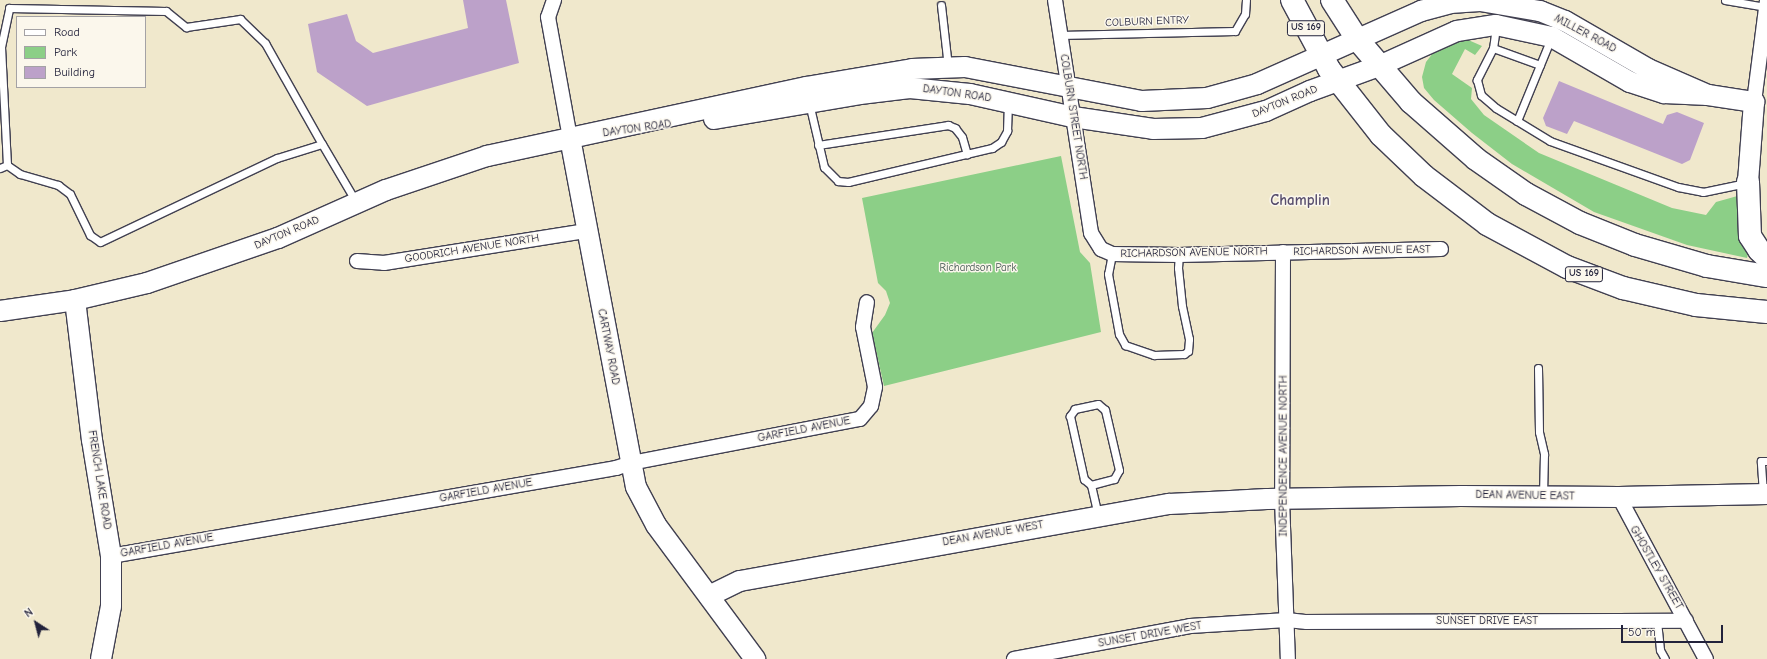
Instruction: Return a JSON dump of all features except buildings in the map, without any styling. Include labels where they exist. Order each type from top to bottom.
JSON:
[{"type":"highway","name":"US 169","points":[[1292,0],[1321,55],[1338,82],[1381,134],[1424,176],[1471,213],[1530,249],[1595,278],[1659,298],[1724,308],[1767,312]]},
{"type":"highway","name":"US 169","points":[[1332,0],[1357,39],[1411,102],[1454,142],[1497,175],[1552,208],[1608,235],[1666,255],[1726,270],[1767,276]]},
{"type":"highway","points":[[1748,182],[1750,236],[1759,250],[1767,258]]},
{"type":"street","name":"CARTWAY ROAD","points":[[554,0],[548,17],[586,231],[636,487],[644,507],[755,659]]},
{"type":"street","name":"COLBURN STREET NORTH","points":[[1055,0],[1091,233]]},
{"type":"street","name":"MILLER ROAD","points":[[1321,55],[1421,11],[1466,1],[1510,5],[1540,11],[1556,28],[1612,72],[1651,89],[1664,93],[1708,95],[1755,108]]},
{"type":"street","points":[[1748,182],[1766,4]]},
{"type":"street","name":"MILLER ROAD","points":[[1338,82],[1379,66],[1457,31],[1496,25],[1556,28]]},
{"type":"street","name":"DAYTON ROAD","points":[[0,311],[75,300],[147,283],[216,261],[278,238],[356,202],[454,166],[570,138],[808,95],[912,69],[948,67],[986,70],[1142,101],[1207,98],[1256,84],[1321,55]]},
{"type":"street","name":"DAYTON ROAD","points":[[808,95],[910,88],[970,94],[1073,117],[1164,130],[1202,128],[1266,111],[1310,91],[1338,82]]},
{"type":"street","name":"GOODRICH AVENUE NORTH","points":[[357,261],[384,263],[586,231]]},
{"type":"street","name":"RICHARDSON AVENUE NORTH","points":[[1091,233],[1101,249],[1112,254],[1179,255],[1283,252]]},
{"type":"street","name":"RICHARDSON AVENUE EAST","points":[[1283,252],[1440,249]]},
{"type":"street","name":"INDEPENDENCE AVENUE NORTH","points":[[1283,252],[1282,499],[1288,659]]},
{"type":"street","name":"FRENCH LAKE ROAD","points":[[75,300],[92,440],[111,556],[111,606],[101,659]]},
{"type":"street","name":"GARFIELD AVENUE","points":[[111,556],[609,470],[631,463],[860,419],[872,406],[874,387],[863,327],[867,302]]},
{"type":"street","name":"DEAN AVENUE EAST","points":[[1282,499],[1543,496],[1619,497],[1765,494]]},
{"type":"street","name":"GHOSTLEY STREET","points":[[1619,497],[1706,659]]},
{"type":"street","name":"DEAN AVENUE WEST","points":[[709,596],[740,581],[1098,515],[1169,504],[1282,499]]},
{"type":"street","name":"SUNSET DRIVE EAST","points":[[1287,620],[1307,622],[1686,621]]},
{"type":"street","name":"SUNSET DRIVE WEST","points":[[1014,659],[1190,626],[1287,620]]},
{"type":"lane","name":"COLBURN ENTRY","points":[[1060,35],[1235,31],[1245,14],[1246,0]]},
{"type":"lane","points":[[1725,0],[1766,4]]},
{"type":"lane","points":[[940,5],[948,67]]},
{"type":"lane","points":[[7,165],[1,47],[9,8],[166,11],[186,27],[240,19],[265,43],[356,202]]},
{"type":"lane","points":[[1496,25],[1493,48],[1477,80],[1480,95],[1550,141],[1678,187],[1703,192],[1748,182]]},
{"type":"lane","points":[[1517,120],[1556,28]]},
{"type":"lane","points":[[1493,48],[1540,66]]},
{"type":"lane","points":[[808,95],[824,167],[828,174],[838,181],[848,182],[992,148],[1001,142],[1007,131],[1008,102]]},
{"type":"lane","points":[[818,145],[948,125],[955,128],[962,137],[967,154]]},
{"type":"lane","points":[[7,165],[20,174],[58,185],[70,194],[90,235],[100,242],[277,158],[322,144]]},
{"type":"lane","points":[[0,168],[7,165]]},
{"type":"lane","points":[[1112,254],[1108,274],[1120,334],[1125,345],[1154,356],[1184,354],[1188,351],[1189,339],[1182,306],[1178,268],[1179,255]]},
{"type":"lane","points":[[1538,368],[1540,432],[1544,454],[1543,496]]},
{"type":"lane","points":[[1091,485],[1114,479],[1119,470],[1105,410],[1098,404],[1075,409],[1070,416],[1084,479],[1091,485],[1098,515]]},
{"type":"lane","points":[[1765,494],[1761,461],[1767,460]]},
{"type":"lane","points":[[1657,621],[1660,650],[1665,659]]},
{"type":"green space","points":[[1466,39],[1482,46],[1475,55],[1465,49],[1452,74],[1472,88],[1471,99],[1484,115],[1539,153],[1672,208],[1706,215],[1716,202],[1741,195],[1738,223],[1742,245],[1748,254],[1747,258],[1687,245],[1594,212],[1512,164],[1472,133],[1434,100],[1424,88],[1422,77],[1426,62],[1433,53],[1450,44]]},
{"type":"green space","name":"Richardson Park","points":[[1061,156],[1080,252],[1090,263],[1101,332],[884,386],[872,333],[885,315],[890,303],[886,291],[878,283],[862,198]]},
{"type":"district","name":"Champlin","points":[[1300,201]]}]
